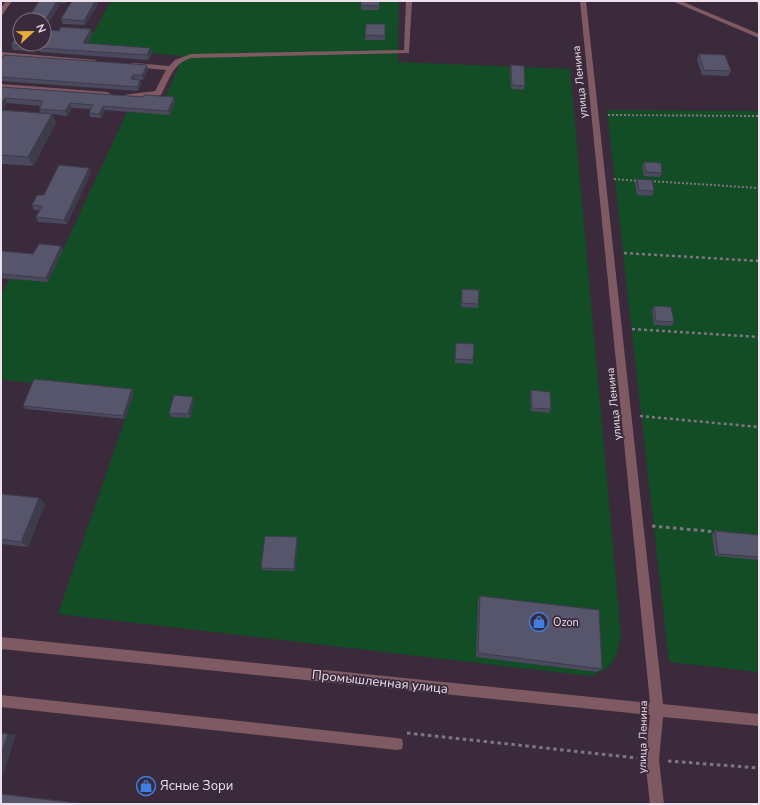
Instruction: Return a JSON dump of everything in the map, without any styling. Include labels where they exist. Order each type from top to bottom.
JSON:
[{"type":"street","points":[[1,13],[9,1]]},
{"type":"street","points":[[120,96],[136,97],[158,93],[170,68],[179,59],[191,56],[407,52],[409,1]]},
{"type":"street","name":"улица Ленина","points":[[583,1],[611,252],[657,710],[652,760],[657,804]]},
{"type":"street","points":[[675,1],[759,36]]},
{"type":"street","points":[[1,54],[101,62]]},
{"type":"street","points":[[124,64],[170,68]]},
{"type":"street","points":[[1,86],[112,95]]},
{"type":"street","name":"Промышленная улица","points":[[1,643],[759,720]]},
{"type":"street","points":[[1,701],[397,744]]},
{"type":"path","points":[[596,115],[759,116]]},
{"type":"path","points":[[603,178],[642,181]]},
{"type":"path","points":[[650,181],[759,188]]},
{"type":"path","points":[[611,252],[759,261]]},
{"type":"path","points":[[618,328],[759,337]]},
{"type":"path","points":[[627,415],[759,427]]},
{"type":"path","points":[[638,525],[721,533]]},
{"type":"path","points":[[406,733],[652,760],[759,768]]},
{"type":"green space","points":[[111,1],[399,1],[398,62],[570,69],[621,636],[616,656],[608,668],[590,676],[58,614],[134,393],[1,380],[1,296],[10,278],[48,282],[127,112],[164,101],[183,56],[85,48]]},
{"type":"green space","points":[[607,110],[759,111],[759,672],[669,662]]},
{"type":"building","points":[[39,1],[57,1],[50,12],[32,12]]},
{"type":"building","points":[[72,1],[95,1],[84,21],[61,19]]},
{"type":"building","points":[[361,1],[380,1],[379,6],[361,5]]},
{"type":"building","points":[[366,24],[385,24],[385,36],[365,35]]},
{"type":"building","points":[[61,27],[91,29],[83,43],[150,48],[147,55],[52,49],[52,30],[59,31]]},
{"type":"building","points":[[699,54],[725,55],[731,71],[704,70]]},
{"type":"building","points":[[4,55],[147,65],[142,75],[133,75],[131,79],[140,80],[137,87],[1,77],[1,60]]},
{"type":"building","points":[[511,65],[524,66],[525,86],[512,85]]},
{"type":"building","points":[[1,87],[144,97],[144,95],[174,97],[168,111],[103,106],[99,114],[89,113],[93,105],[70,103],[65,111],[39,109],[43,101],[5,98],[1,104]]},
{"type":"building","points":[[1,110],[52,114],[28,157],[1,155]]},
{"type":"building","points":[[644,162],[661,163],[662,173],[646,172]]},
{"type":"building","points":[[59,165],[89,168],[64,220],[36,217],[42,206],[32,205],[37,195],[44,195]]},
{"type":"building","points":[[637,179],[652,180],[654,191],[639,190]]},
{"type":"building","points":[[39,244],[61,246],[46,278],[1,274],[1,251],[33,254]]},
{"type":"building","points":[[462,289],[479,290],[478,304],[462,303]]},
{"type":"building","points":[[654,306],[671,307],[674,322],[656,321]]},
{"type":"building","points":[[456,343],[474,344],[473,360],[455,359]]},
{"type":"building","points":[[34,379],[132,389],[123,416],[23,406]]},
{"type":"building","points":[[531,390],[550,392],[551,409],[532,408]]},
{"type":"building","points":[[174,395],[193,397],[188,414],[169,413]]},
{"type":"building","points":[[1,494],[39,498],[21,542],[1,539]]},
{"type":"building","points":[[715,531],[759,535],[759,557],[718,554]]},
{"type":"building","points":[[265,536],[297,537],[294,569],[261,568]]},
{"type":"building","points":[[480,596],[599,610],[602,669],[478,653]]},
{"type":"building","points":[[1,733],[8,734],[1,754]]},
{"type":"building","points":[[1,794],[83,804],[1,804]]},
{"type":"place","name":"Ozon","points":[[539,622]]},
{"type":"place","name":"Ясные Зори","points":[[146,786]]}]
